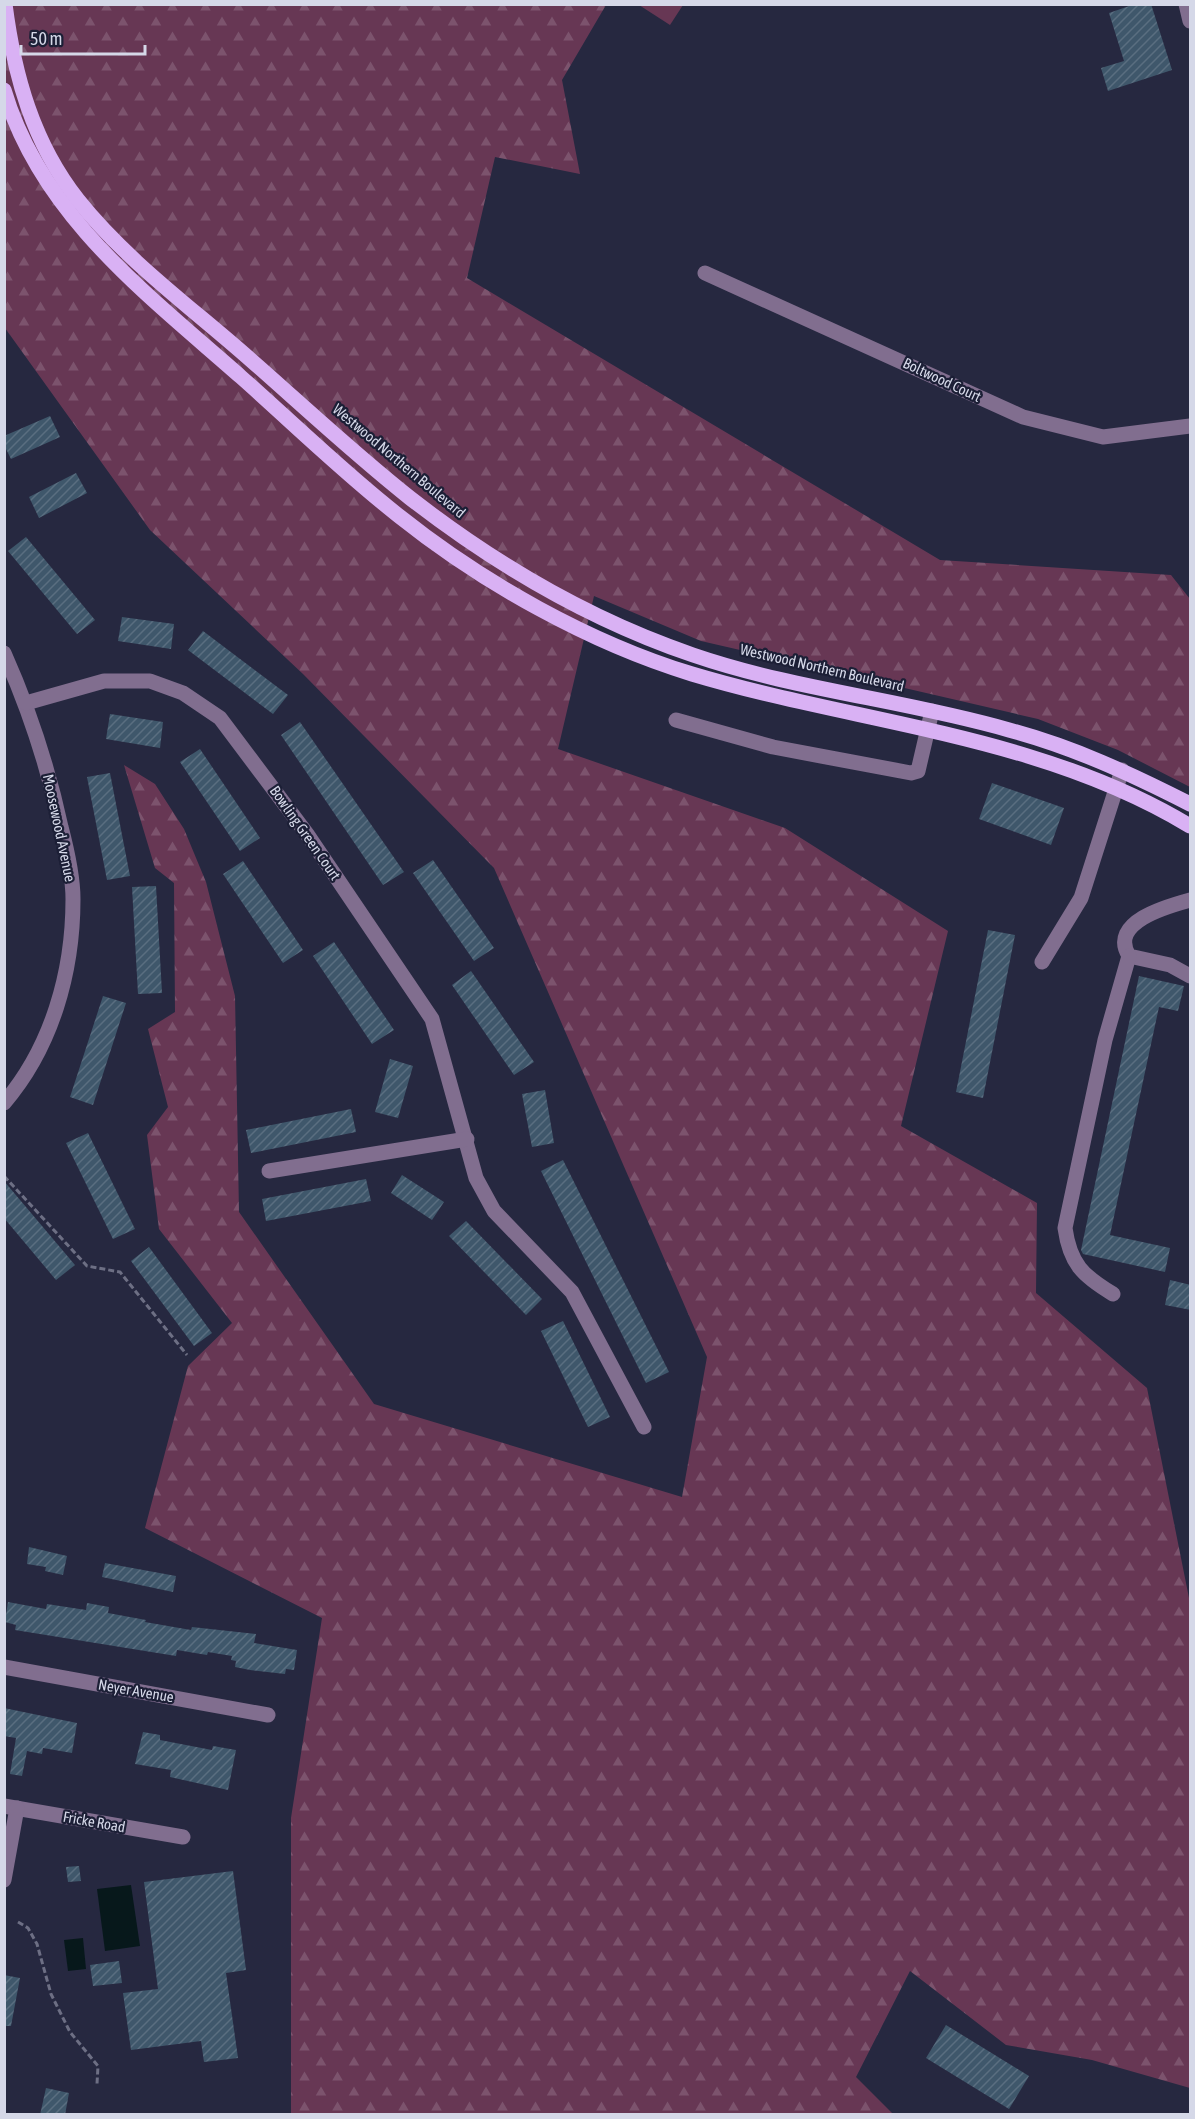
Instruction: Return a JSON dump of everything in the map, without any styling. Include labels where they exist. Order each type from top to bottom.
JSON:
[{"type":"main road","name":"Westwood Northern Boulevard","points":[[5,4],[18,82],[32,121],[50,158],[78,200],[126,251],[407,495],[514,571],[570,602],[693,656],[756,674],[932,711],[1020,733],[1122,770],[1191,804]]},
{"type":"main road","points":[[4,90],[13,120],[44,180],[69,215],[102,250],[146,293],[398,515],[442,548],[540,608],[630,652],[690,673],[764,694],[927,728],[1021,753],[1116,788],[1191,826]]},
{"type":"street","points":[[1186,4],[1191,21]]},
{"type":"street","name":"Boltwood Court","points":[[705,273],[1023,417],[1102,437],[1191,426]]},
{"type":"street","name":"Moosewood Avenue","points":[[4,653],[26,703],[50,781],[67,853],[73,897],[72,930],[57,1006],[42,1049],[4,1103]]},
{"type":"street","name":"Bowling Green Court","points":[[26,703],[104,681],[150,681],[183,693],[220,718],[307,834],[432,1019],[476,1178],[494,1211],[572,1292],[644,1427]]},
{"type":"street","points":[[676,720],[773,747],[911,773],[918,771],[922,762],[932,711]]},
{"type":"street","points":[[1042,962],[1081,898],[1122,770]]},
{"type":"street","points":[[1113,1294],[1083,1273],[1075,1262],[1068,1247],[1065,1228],[1105,1040],[1129,956],[1124,947],[1124,940],[1133,925],[1158,909],[1191,900]]},
{"type":"street","points":[[1129,956],[1170,965],[1191,976]]},
{"type":"street","points":[[269,1171],[467,1139]]},
{"type":"street","name":"Neyer Avenue","points":[[4,1667],[268,1715]]},
{"type":"street","points":[[4,1880],[11,1807]]},
{"type":"street","name":"Fricke Road","points":[[11,1807],[183,1837]]},
{"type":"path","points":[[4,1176],[87,1266],[120,1272],[187,1355]]},
{"type":"path","points":[[18,1922],[28,1928],[37,1944],[51,1994],[70,2032],[98,2066],[97,2084]]},
{"type":"green space","points":[[683,4],[670,25],[639,5]]},
{"type":"green space","points":[[4,5],[606,5],[562,80],[580,174],[495,157],[467,278],[940,560],[1171,575],[1190,599],[1190,787],[1118,750],[1038,719],[701,641],[594,596],[558,749],[785,828],[948,931],[901,1126],[1037,1203],[1036,1293],[1147,1388],[1190,1603],[1190,2088],[1092,2060],[1006,2045],[910,1971],[856,2077],[893,2114],[291,2114],[291,1818],[322,1618],[145,1528],[188,1366],[232,1323],[159,1229],[147,1135],[168,1107],[148,1029],[175,1012],[174,883],[155,868],[124,765],[155,784],[184,829],[206,882],[235,996],[239,1212],[374,1404],[682,1497],[707,1357],[494,868],[303,674],[150,530],[5,328]]},
{"type":"shaded area","points":[[131,1885],[140,1946],[105,1951],[97,1889]]},
{"type":"shaded area","points":[[83,1938],[86,1969],[68,1971],[64,1940]]},
{"type":"building","points":[[1135,4],[1151,4],[1172,70],[1108,91],[1101,68],[1124,61],[1109,13]]},
{"type":"building","points":[[50,416],[60,437],[11,459],[4,445],[4,436]]},
{"type":"building","points":[[76,473],[87,493],[39,518],[29,497]]},
{"type":"building","points":[[26,537],[95,620],[77,634],[8,551]]},
{"type":"building","points":[[122,617],[174,624],[171,649],[118,641]]},
{"type":"building","points":[[203,631],[288,695],[273,714],[188,650]]},
{"type":"building","points":[[110,714],[163,722],[160,748],[106,739]]},
{"type":"building","points":[[300,722],[404,872],[383,885],[281,735]]},
{"type":"building","points":[[200,749],[260,838],[240,851],[180,762]]},
{"type":"building","points":[[110,773],[130,876],[107,880],[87,777]]},
{"type":"building","points":[[992,783],[1064,808],[1051,845],[979,819]]},
{"type":"building","points":[[433,860],[494,948],[474,961],[413,873]]},
{"type":"building","points":[[243,861],[303,950],[283,963],[223,874]]},
{"type":"building","points":[[156,886],[162,993],[138,994],[132,887]]},
{"type":"building","points":[[988,930],[1015,935],[983,1098],[956,1092]]},
{"type":"building","points":[[334,942],[394,1030],[372,1044],[313,956]]},
{"type":"building","points":[[471,971],[534,1062],[514,1075],[452,985]]},
{"type":"building","points":[[1139,976],[1184,986],[1178,1011],[1159,1007],[1110,1235],[1170,1248],[1165,1272],[1083,1254],[1081,1250]]},
{"type":"building","points":[[103,996],[126,1003],[93,1105],[70,1097]]},
{"type":"building","points":[[390,1059],[413,1066],[398,1118],[375,1112]]},
{"type":"building","points":[[545,1090],[554,1143],[532,1147],[522,1094]]},
{"type":"building","points":[[351,1109],[356,1132],[251,1153],[246,1130]]},
{"type":"building","points":[[88,1133],[135,1229],[113,1239],[66,1143]]},
{"type":"building","points":[[563,1160],[669,1372],[646,1383],[541,1171]]},
{"type":"building","points":[[402,1175],[444,1202],[432,1220],[391,1193]]},
{"type":"building","points":[[366,1179],[371,1201],[266,1221],[262,1199]]},
{"type":"building","points":[[4,1181],[75,1265],[56,1280],[4,1218]]},
{"type":"building","points":[[466,1221],[542,1299],[526,1315],[449,1236]]},
{"type":"building","points":[[149,1247],[212,1333],[194,1346],[131,1261]]},
{"type":"building","points":[[1170,1280],[1191,1285],[1191,1310],[1165,1305]]},
{"type":"building","points":[[563,1321],[610,1417],[588,1427],[541,1331]]},
{"type":"building","points":[[29,1547],[67,1556],[63,1575],[45,1571],[46,1567],[27,1564]]},
{"type":"building","points":[[105,1563],[176,1576],[173,1592],[102,1577]]},
{"type":"building","points":[[8,1602],[46,1609],[47,1604],[86,1610],[87,1603],[109,1607],[108,1613],[146,1620],[145,1622],[191,1630],[192,1627],[256,1634],[254,1643],[297,1650],[294,1670],[286,1669],[285,1674],[250,1670],[235,1667],[236,1661],[231,1660],[232,1656],[177,1650],[176,1656],[15,1630],[16,1625],[5,1622]]},
{"type":"building","points":[[4,1708],[77,1723],[72,1753],[43,1748],[42,1754],[27,1751],[22,1776],[10,1774],[16,1738],[4,1736]]},
{"type":"building","points":[[143,1732],[160,1735],[160,1740],[212,1750],[213,1746],[236,1750],[228,1790],[170,1777],[171,1770],[135,1764]]},
{"type":"building","points":[[79,1866],[81,1881],[68,1882],[66,1867]]},
{"type":"building","points":[[233,1871],[246,1970],[226,1973],[238,2058],[204,2062],[201,2041],[131,2050],[123,1993],[158,1989],[144,1882]]},
{"type":"building","points":[[119,1961],[122,1983],[93,1986],[90,1965]]},
{"type":"building","points":[[4,1975],[20,1978],[11,2026],[4,2026]]},
{"type":"building","points":[[946,2025],[1029,2076],[1009,2109],[926,2058]]},
{"type":"building","points":[[46,2088],[69,2093],[65,2115],[40,2115]]}]
